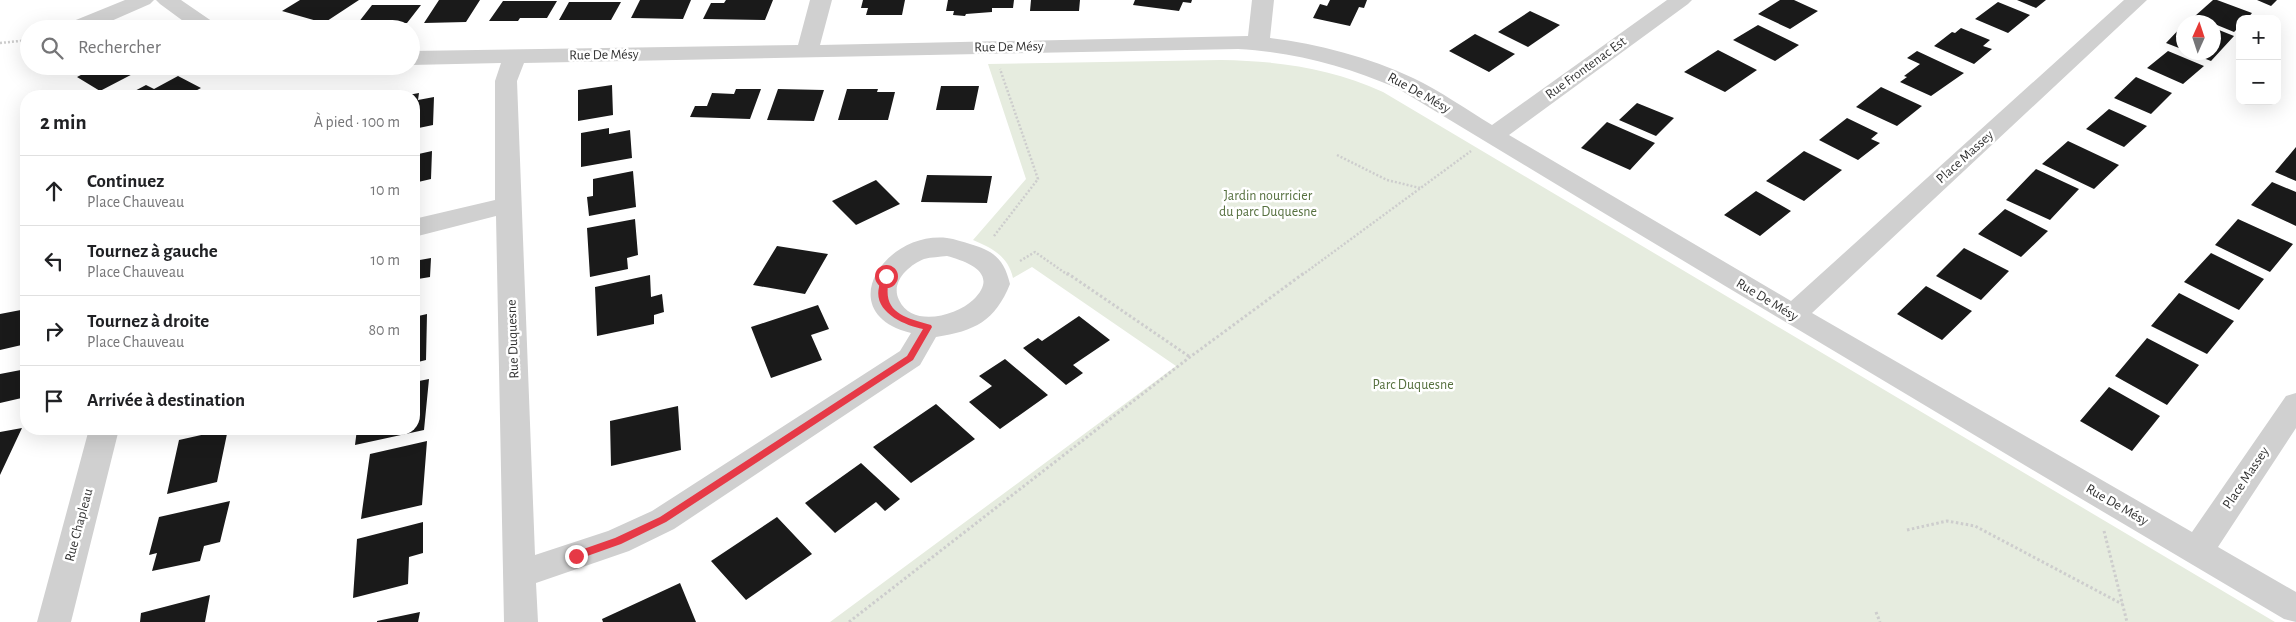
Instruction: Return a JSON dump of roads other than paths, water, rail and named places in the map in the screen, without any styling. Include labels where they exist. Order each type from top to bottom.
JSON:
[{"type":"street","points":[[95,20],[143,0]]},
{"type":"street","points":[[167,0],[195,20]]},
{"type":"street","points":[[807,52],[821,0]]},
{"type":"street","points":[[1258,43],[1263,0]]},
{"type":"street","name":"Rue Frontenac Est","points":[[1492,136],[1680,0]]},
{"type":"street","name":"Place Massey","points":[[1793,315],[2136,0]]},
{"type":"street","name":"Rue De Mésy","points":[[420,58],[1258,43],[1326,55],[1367,66],[1405,83],[1793,315],[2296,609]]},
{"type":"street","name":"Rue Duquesne","points":[[515,56],[506,81],[521,622]]},
{"type":"street","points":[[420,227],[508,205]]},
{"type":"street","points":[[947,246],[965,249],[987,264],[997,287],[994,294],[980,312],[965,320],[947,326],[928,327],[909,323],[894,315],[885,304],[882,290],[886,276],[896,264],[910,254],[928,248],[947,246]]},
{"type":"street","points":[[521,574],[618,541],[663,520],[910,358],[928,327]]},
{"type":"street","name":"Place Massey","points":[[2197,552],[2296,404]]},
{"type":"street","name":"Rue Chapleau","points":[[54,622],[102,435]]},
{"type":"park label","name":"Jardin nourricier du parc Duquesne","points":[[1268,204]]},
{"type":"park label","name":"Parc Duquesne","points":[[1413,385]]}]
